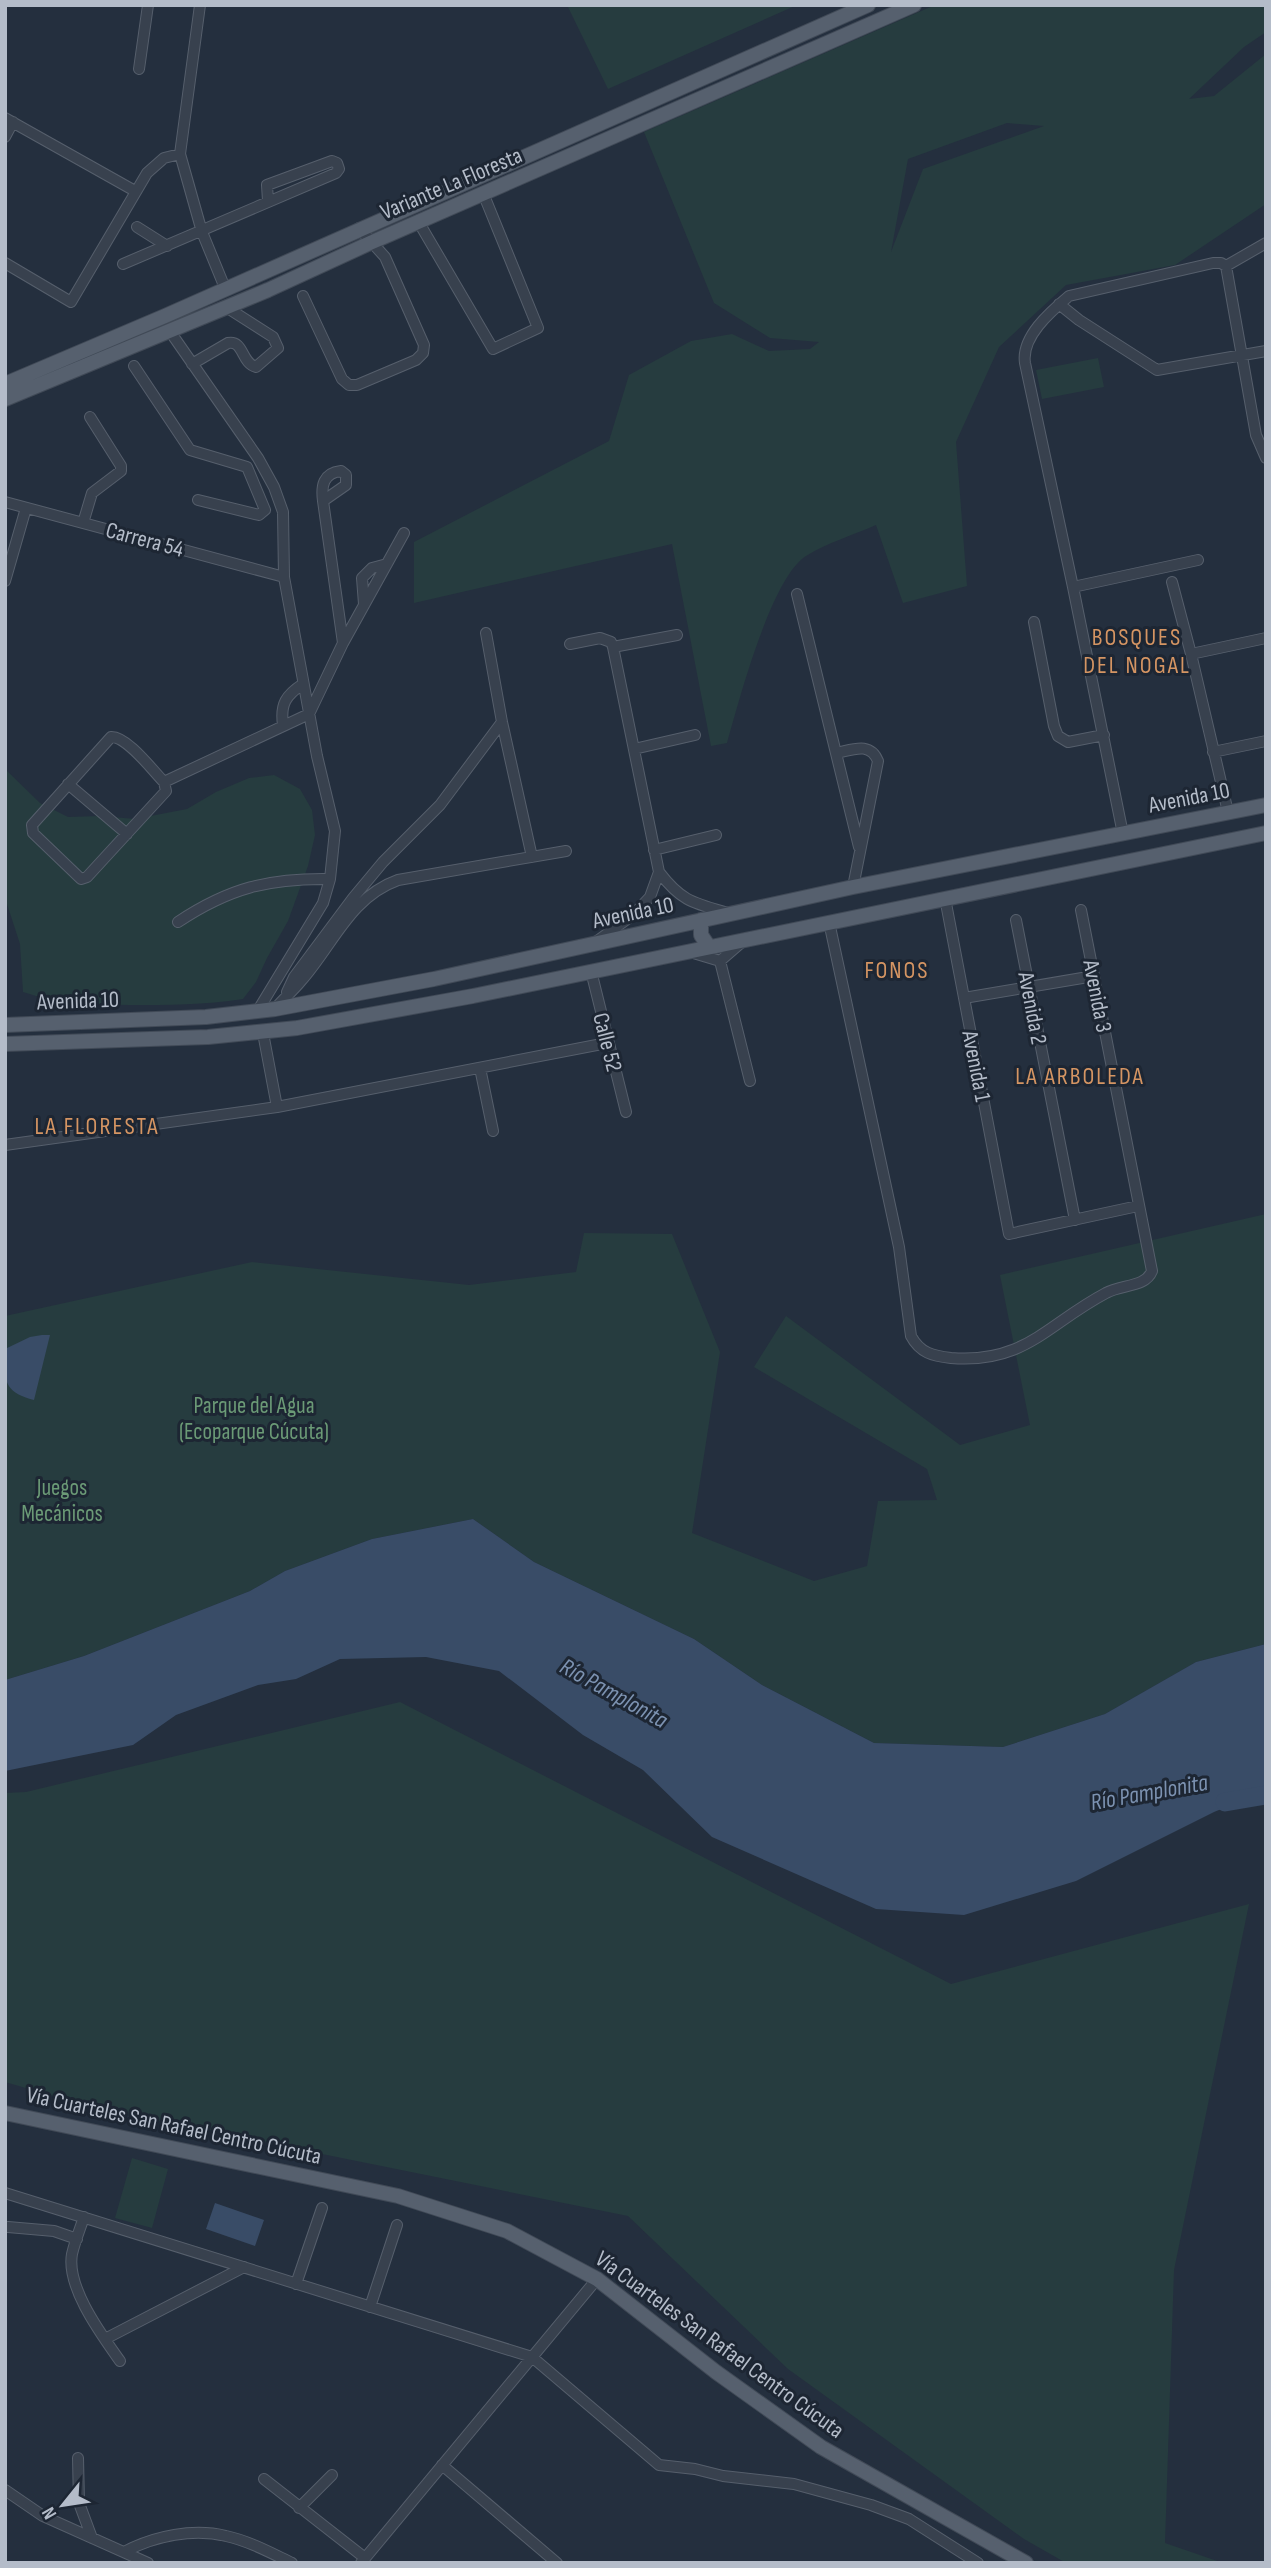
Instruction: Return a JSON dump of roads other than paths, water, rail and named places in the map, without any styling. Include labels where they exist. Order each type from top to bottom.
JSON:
[{"type":"main road","name":"Variante La Floresta","points":[[5,399],[225,288],[868,5]]},
{"type":"main road","name":"Variante La Floresta","points":[[5,384],[169,331],[914,5]]},
{"type":"main road","name":"Avenida 10","points":[[5,1026],[206,1017],[275,1009],[434,979],[853,887],[1266,805]]},
{"type":"main road","name":"Avenida 10","points":[[5,1044],[263,1033],[392,1012],[1266,833]]},
{"type":"main road","points":[[701,920],[701,934],[709,947]]},
{"type":"main road","points":[[668,927],[680,953]]},
{"type":"main road","name":"Vía Cuarteles San Rafael Centro Cúcuta","points":[[5,2113],[398,2196],[507,2231],[597,2279],[716,2372],[821,2447],[1026,2563]]},
{"type":"street","points":[[139,69],[148,5]]},
{"type":"street","points":[[200,5],[180,153],[202,232],[225,288]]},
{"type":"street","points":[[5,137],[9,120],[135,191]]},
{"type":"street","points":[[5,263],[71,302],[135,191],[155,164],[180,153]]},
{"type":"street","points":[[123,264],[337,173],[337,163],[331,161],[267,185],[268,201]]},
{"type":"street","points":[[418,221],[493,349],[538,328],[483,193]]},
{"type":"street","points":[[137,227],[167,246]]},
{"type":"street","points":[[303,296],[342,379],[349,385],[357,385],[416,359],[423,353],[424,345],[385,257],[359,228]]},
{"type":"street","points":[[1226,267],[1266,243]]},
{"type":"street","points":[[1123,834],[1024,354],[1026,344],[1059,304],[1069,296],[1221,263],[1226,267],[1256,435],[1266,457]]},
{"type":"street","points":[[1059,304],[1157,370],[1266,351]]},
{"type":"street","points":[[192,363],[233,342],[238,344],[247,363],[256,367],[278,348],[274,337],[226,307]]},
{"type":"street","points":[[169,331],[258,458],[274,487],[283,512],[284,577],[309,714],[335,831],[330,879],[315,918],[257,1012]]},
{"type":"street","points":[[134,366],[190,450],[247,467],[265,505],[259,515],[198,500]]},
{"type":"street","points":[[83,523],[92,493],[121,471],[121,466],[90,417]]},
{"type":"street","points":[[247,467],[258,458]]},
{"type":"street","points":[[323,501],[343,643]]},
{"type":"street","name":"Carrera 54","points":[[5,502],[284,577]]},
{"type":"street","points":[[5,582],[26,508]]},
{"type":"street","points":[[164,782],[309,714],[343,643],[404,533]]},
{"type":"street","points":[[1073,587],[1198,560]]},
{"type":"street","points":[[1172,582],[1228,812]]},
{"type":"street","points":[[797,594],[859,847]]},
{"type":"street","points":[[1034,622],[1058,736],[1068,742],[1104,735]]},
{"type":"street","points":[[486,633],[502,722],[532,857]]},
{"type":"street","points":[[613,647],[677,635]]},
{"type":"street","points":[[569,644],[600,638],[611,642],[613,647],[659,872],[675,893],[692,902],[730,914]]},
{"type":"street","points":[[1191,654],[1266,638]]},
{"type":"street","points":[[283,724],[281,712],[284,701],[290,692],[303,684]]},
{"type":"street","points":[[286,995],[294,978],[353,898],[383,862],[440,805],[502,722]]},
{"type":"street","points":[[634,749],[695,735]]},
{"type":"street","points":[[121,738],[164,782],[167,788],[165,793],[87,877],[80,878],[33,833],[32,825],[108,739],[121,738]]},
{"type":"street","points":[[1213,752],[1266,741]]},
{"type":"street","points":[[836,753],[866,748],[871,750],[878,761],[853,887]]},
{"type":"street","points":[[68,784],[127,834]]},
{"type":"street","points":[[654,850],[716,835]]},
{"type":"street","points":[[275,1009],[300,983],[357,906],[377,889],[398,880],[566,851]]},
{"type":"street","points":[[594,943],[633,915],[650,897],[659,872]]},
{"type":"street","points":[[178,922],[211,901],[251,886],[273,880],[330,879]]},
{"type":"street","name":"Avenida 1","points":[[945,898],[1009,1234],[1075,1220]]},
{"type":"street","name":"Avenida 3","points":[[829,922],[899,1247],[909,1308],[909,1329],[918,1348],[929,1354],[980,1359],[1003,1355],[1023,1346],[1107,1292],[1144,1282],[1152,1270],[1081,910]]},
{"type":"street","name":"Avenida 2","points":[[1016,920],[1075,1220]]},
{"type":"street","points":[[720,961],[746,939]]},
{"type":"street","points":[[680,953],[720,961]]},
{"type":"street","points":[[720,961],[750,1081]]},
{"type":"street","name":"Calle 52","points":[[590,971],[626,1112]]},
{"type":"street","points":[[964,998],[1094,976]]},
{"type":"street","points":[[300,983],[304,995],[314,1002]]},
{"type":"street","points":[[263,1033],[277,1107]]},
{"type":"street","points":[[5,1146],[277,1107],[607,1043]]},
{"type":"street","points":[[480,1068],[493,1131]]},
{"type":"street","points":[[1075,1220],[1138,1206]]},
{"type":"street","points":[[5,2193],[532,2357],[659,2465],[794,2484],[872,2505],[909,2519],[978,2563]]},
{"type":"street","points":[[296,2284],[321,2208]]},
{"type":"street","points":[[84,2217],[72,2255],[72,2271],[79,2293],[120,2361]]},
{"type":"street","points":[[370,2307],[397,2225]]},
{"type":"street","points":[[8,2227],[54,2231],[77,2239]]},
{"type":"street","points":[[105,2339],[244,2267]]},
{"type":"street","points":[[264,2479],[363,2560],[597,2279]]},
{"type":"street","points":[[78,2458],[79,2503],[92,2538]]},
{"type":"street","points":[[442,2465],[557,2563]]},
{"type":"street","points":[[299,2508],[332,2476]]},
{"type":"street","points":[[5,2489],[43,2516],[148,2563]]},
{"type":"street","points":[[126,2551],[162,2537],[204,2533],[226,2535],[247,2542],[292,2563]]},
{"type":"water","points":[[50,1335],[34,1400],[23,1397],[10,1388],[5,1376],[5,1349],[30,1337]]},
{"type":"water","points":[[473,1519],[534,1562],[694,1639],[762,1685],[874,1743],[1003,1747],[1105,1714],[1196,1662],[1266,1644],[1266,1791],[1214,1812],[1076,1881],[964,1915],[876,1909],[712,1837],[643,1770],[583,1735],[499,1671],[426,1657],[340,1659],[296,1679],[258,1685],[176,1715],[133,1745],[5,1771],[5,1680],[84,1656],[250,1591],[285,1571],[372,1539]]},
{"type":"water","points":[[215,2203],[264,2220],[255,2246],[206,2229]]},
{"type":"waterway","name":"Río Pamplonita","points":[[1225,1802],[1266,1795]]},
{"type":"district","name":"BOSQUES DEL NOGAL","points":[[1137,651]]},
{"type":"district","name":"FONOS","points":[[897,970]]},
{"type":"district","name":"LA ARBOLEDA","points":[[1080,1076]]},
{"type":"district","name":"LA FLORESTA","points":[[97,1126]]},
{"type":"park label","name":"Parque del Agua (Ecoparque Cúcuta)","points":[[254,1418]]},
{"type":"park label","name":"Juegos Mecánicos","points":[[62,1500]]}]
